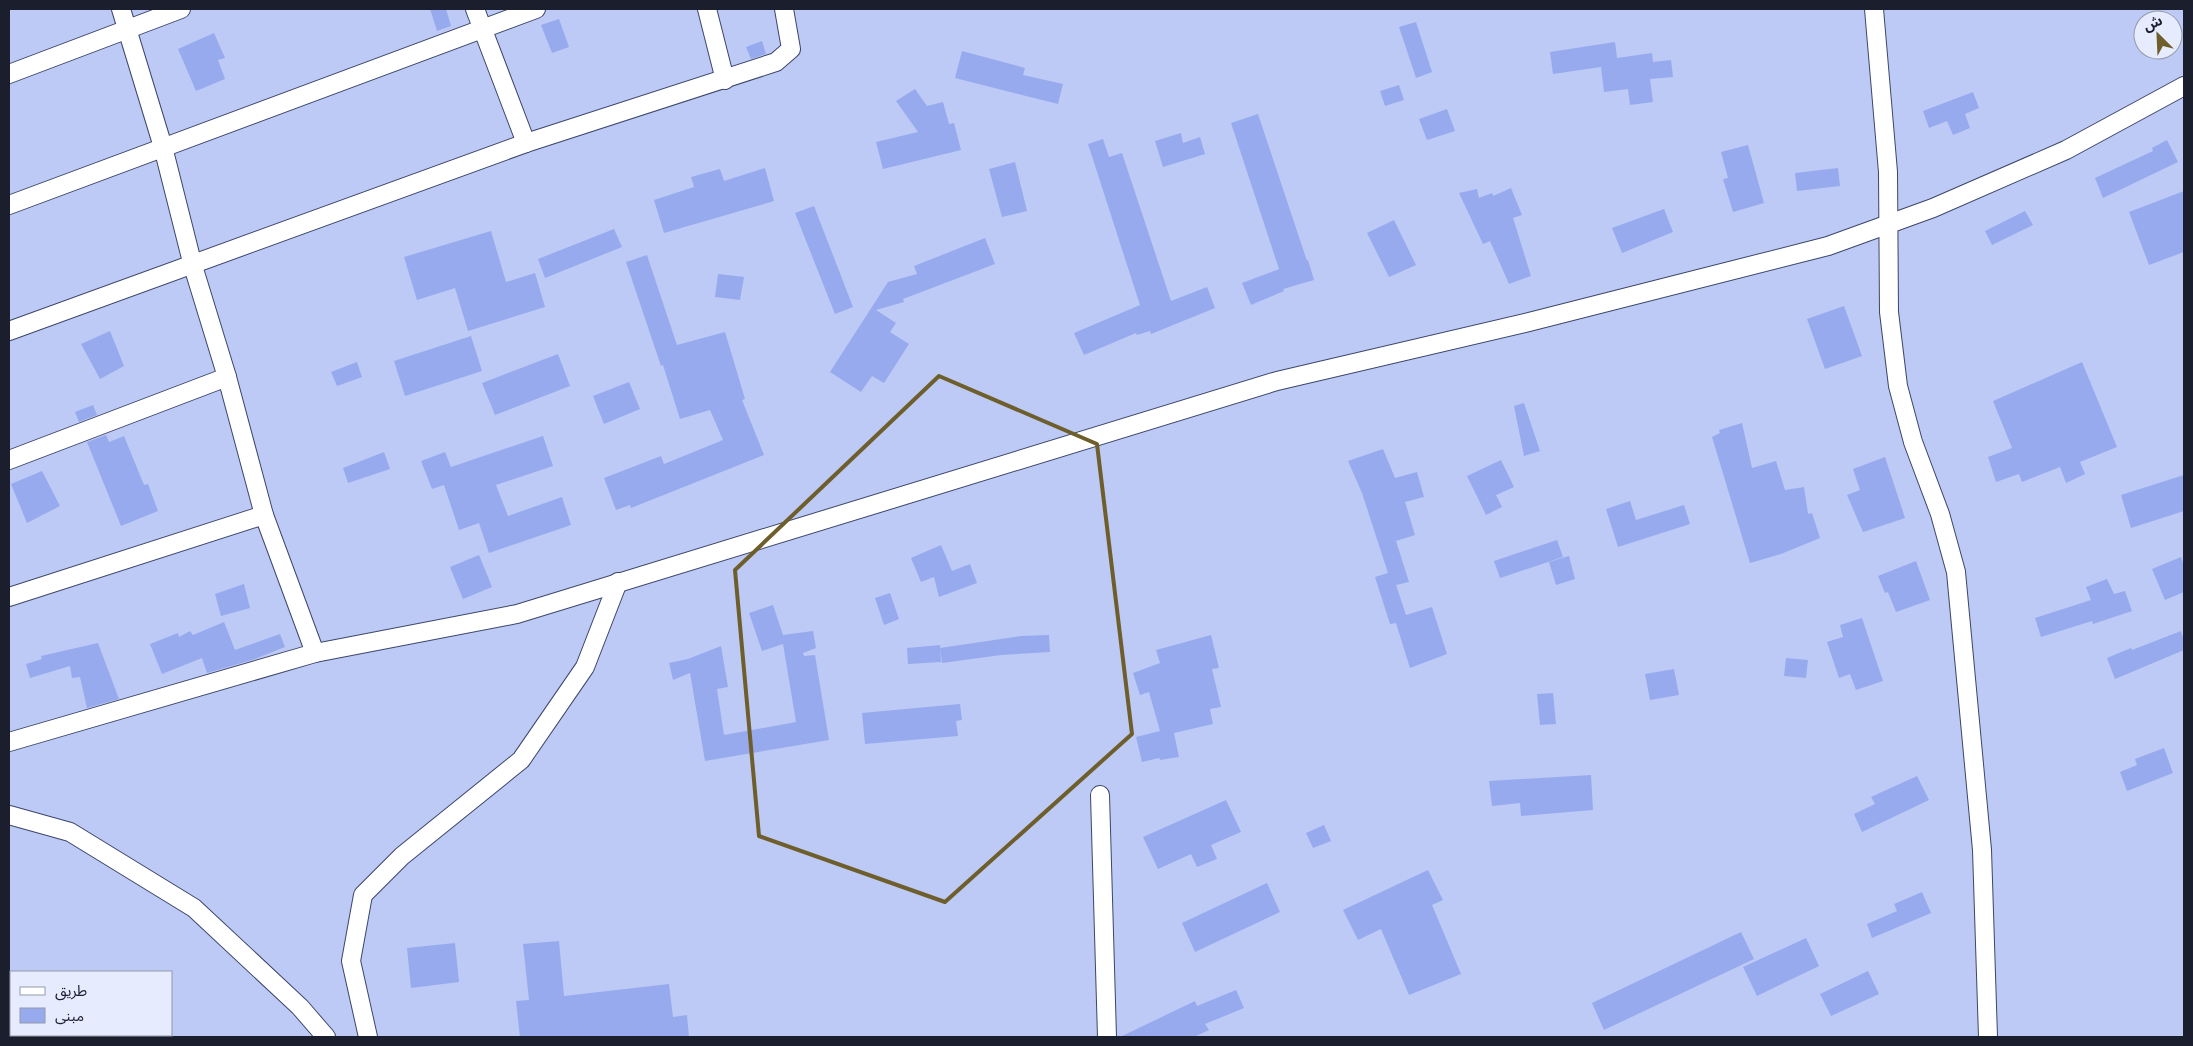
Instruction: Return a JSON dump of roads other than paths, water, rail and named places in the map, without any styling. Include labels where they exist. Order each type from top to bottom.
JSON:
[{"type":"street","points":[[121,9],[163,147],[192,266],[227,378],[264,515],[315,653]]},
{"type":"street","points":[[9,74],[181,9]]},
{"type":"street","points":[[475,9],[481,29],[526,143]]},
{"type":"street","points":[[9,206],[536,9]]},
{"type":"street","points":[[707,9],[725,80]]},
{"type":"street","points":[[9,331],[526,143],[776,62],[791,49],[784,9]]},
{"type":"street","points":[[1874,9],[1888,172],[1888,312],[1898,386],[1913,442],[1940,514],[1956,572],[1982,850],[1988,1037]]},
{"type":"street","points":[[9,742],[315,653],[517,614],[1278,381],[1529,322],[1828,246],[1933,208],[2066,150],[2184,86]]},
{"type":"street","points":[[9,460],[227,378]]},
{"type":"street","points":[[9,597],[264,515]]},
{"type":"street","points":[[368,1037],[351,961],[363,895],[402,856],[521,760],[585,667],[618,582]]},
{"type":"street","points":[[1100,795],[1107,1037]]},
{"type":"street","points":[[9,815],[70,832],[194,908],[300,1007],[326,1037]]}]
